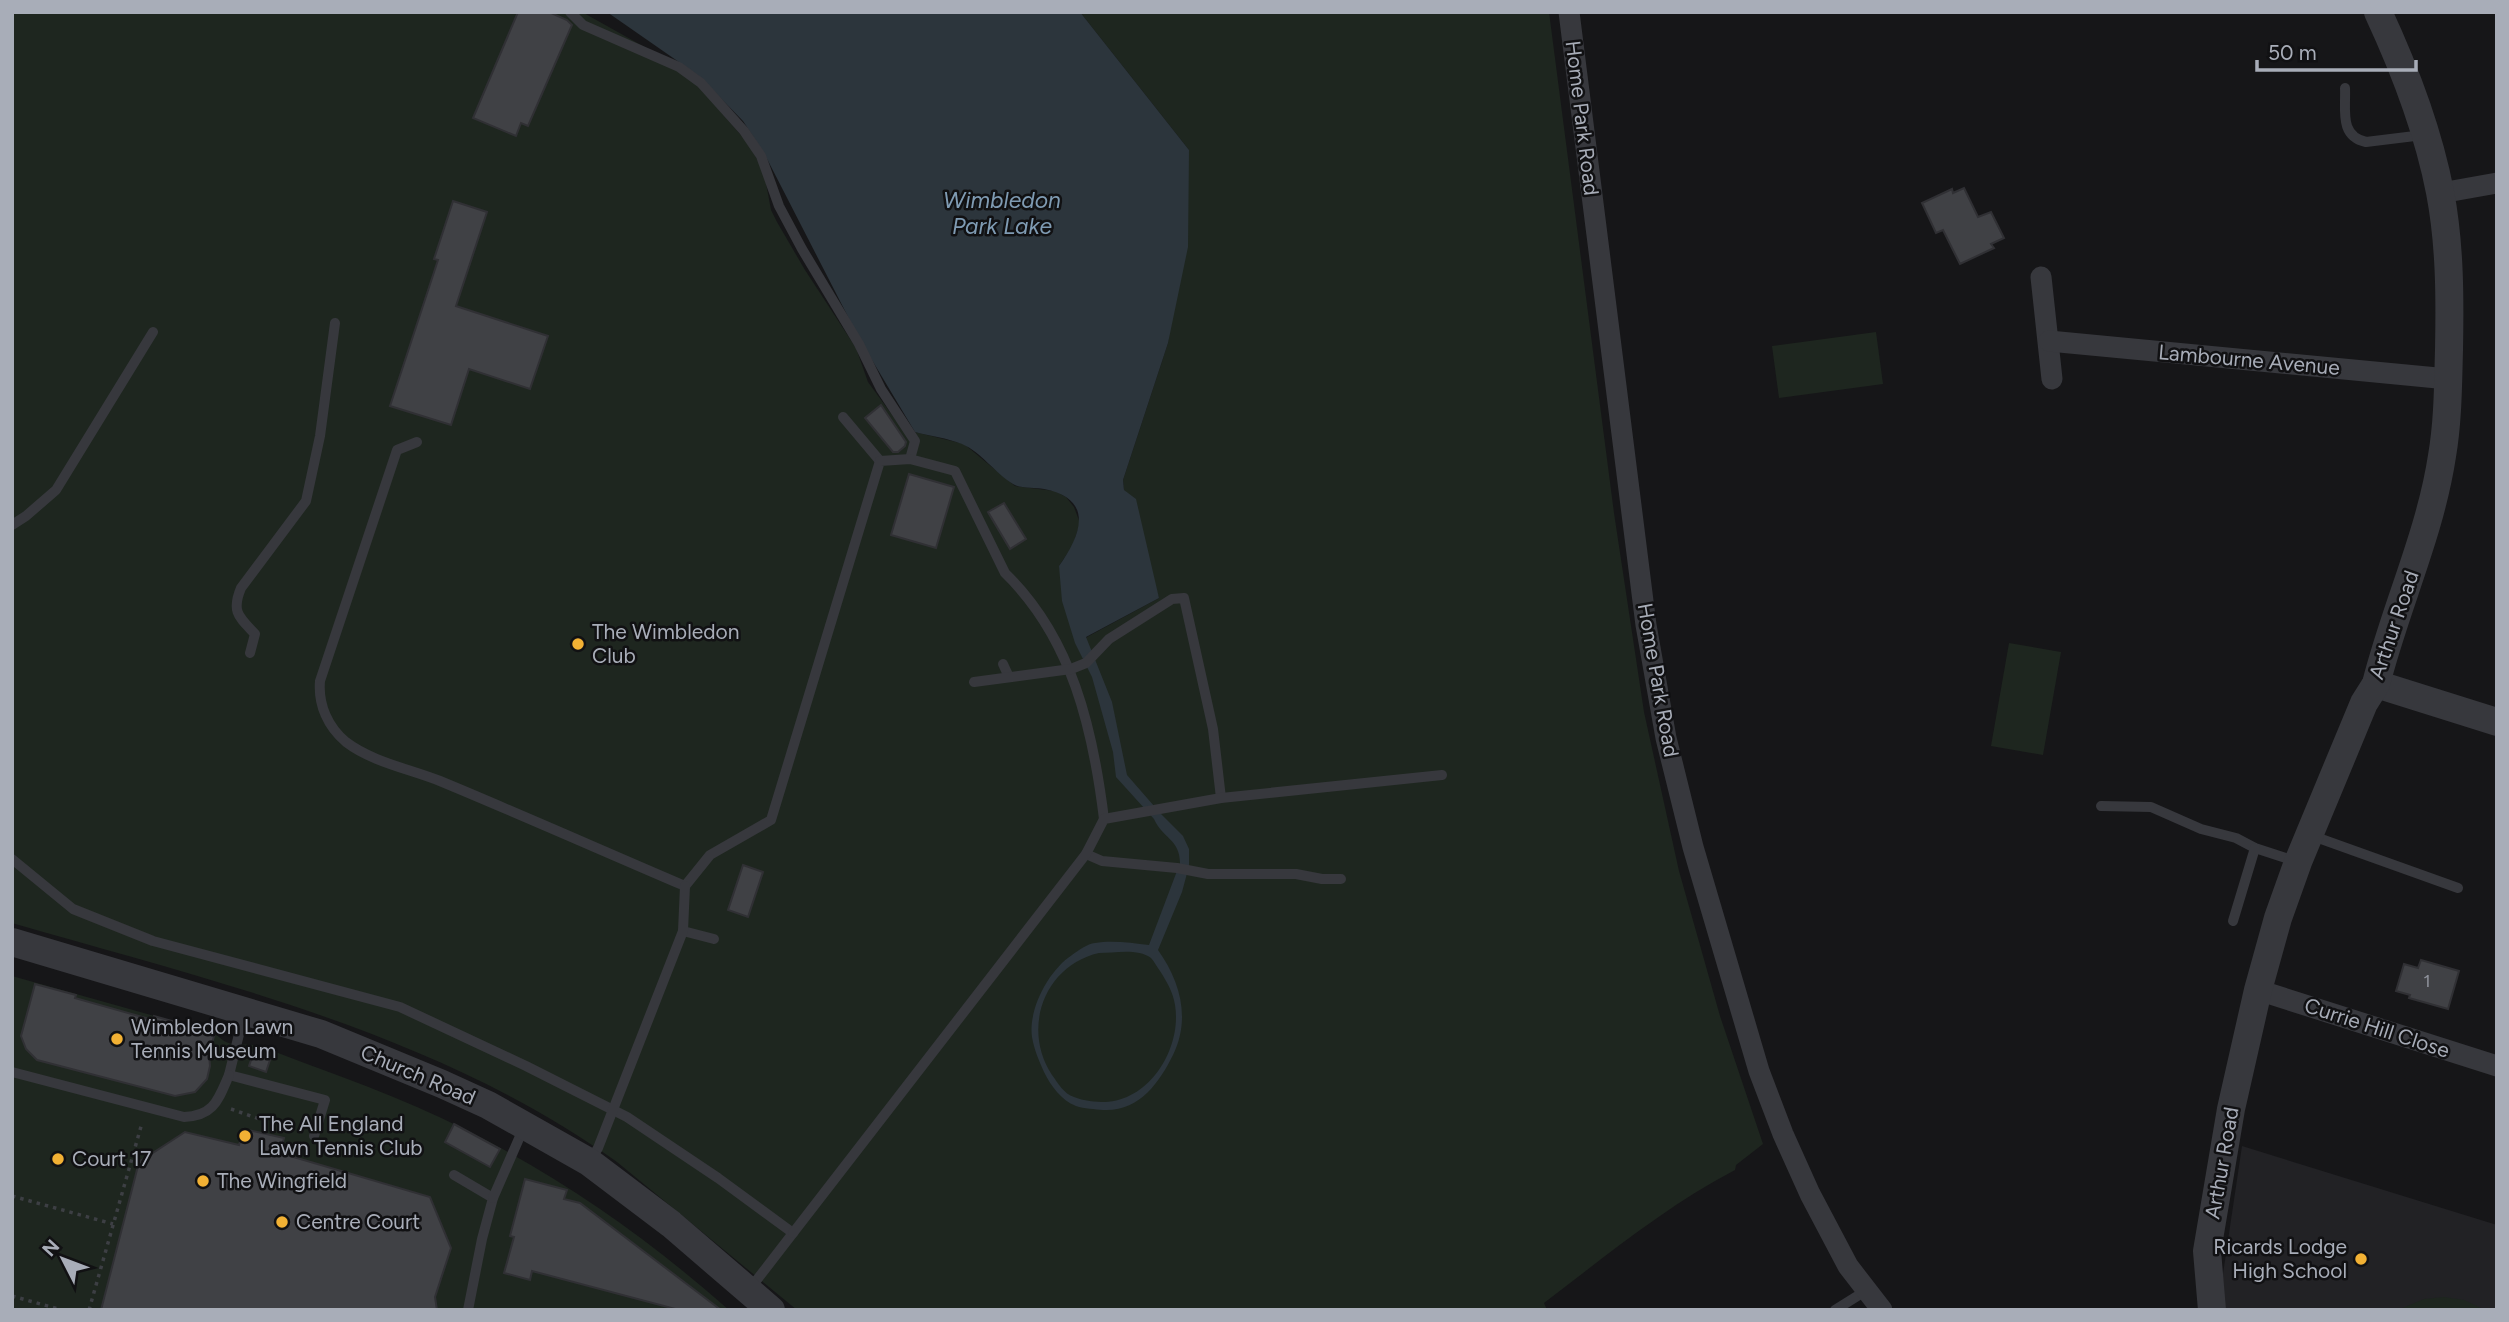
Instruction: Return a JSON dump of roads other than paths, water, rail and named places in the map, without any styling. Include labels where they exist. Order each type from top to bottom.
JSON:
[{"type":"street","name":"Home Park Road","points":[[1569,12],[1646,625],[1666,738],[1693,847],[1759,1071],[1810,1194],[1848,1266],[1882,1310]]},
{"type":"street","name":"Arthur Road","points":[[2212,1310],[2207,1251],[2231,1109],[2258,990],[2278,918],[2308,834],[2364,704],[2376,684],[2421,545],[2442,456],[2448,379],[2450,287],[2441,193],[2426,134],[2399,57],[2378,12]]},
{"type":"street","points":[[2441,193],[2497,183]]},
{"type":"street","points":[[2041,277],[2052,379]]},
{"type":"street","name":"Lambourne Avenue","points":[[2049,341],[2448,379]]},
{"type":"street","points":[[2376,684],[2497,722]]},
{"type":"street","name":"Church Road","points":[[12,942],[321,1034],[442,1084],[525,1125],[589,1162],[671,1224],[771,1310]]},
{"type":"street","name":"Currie Hill Close","points":[[2258,990],[2497,1066]]},
{"type":"lane","points":[[570,12],[583,25],[680,67],[701,83],[744,131],[761,156],[779,206],[802,249],[859,344],[881,389],[915,441],[910,459]]},
{"type":"lane","points":[[2344,88],[2346,127],[2350,135],[2358,141],[2374,142],[2426,134]]},
{"type":"lane","points":[[250,653],[255,634],[238,616],[235,603],[241,588],[306,501],[320,436],[335,323]]},
{"type":"lane","points":[[12,525],[56,490],[153,332]]},
{"type":"lane","points":[[843,417],[880,461]]},
{"type":"lane","points":[[417,442],[397,450],[328,653],[318,696],[326,717],[344,740],[362,752],[438,780],[685,886]]},
{"type":"lane","points":[[749,1290],[1086,854],[1104,819],[1093,751],[1071,669],[1048,626],[1005,572],[955,471],[910,459],[880,461]]},
{"type":"lane","points":[[589,1162],[598,1149],[683,931],[685,886],[710,855],[771,820],[880,461]]},
{"type":"lane","points":[[974,682],[1071,669],[1086,663],[1109,639],[1171,599],[1184,598],[1213,729],[1221,799]]},
{"type":"lane","points":[[1003,664],[1009,677]]},
{"type":"lane","points":[[1104,819],[1221,799],[1442,775]]},
{"type":"lane","points":[[2101,806],[2151,807],[2201,829],[2236,838],[2255,848],[2298,862]]},
{"type":"lane","points":[[2308,834],[2458,888]]},
{"type":"lane","points":[[2233,921],[2255,848]]},
{"type":"lane","points":[[1086,854],[1102,861],[1177,868],[1208,874],[1296,874],[1341,879]]},
{"type":"lane","points":[[12,859],[73,909],[153,941],[400,1007],[526,1066],[627,1117],[718,1178],[793,1233]]},
{"type":"lane","points":[[683,931],[714,939]]},
{"type":"lane","points":[[12,1072],[184,1117],[197,1117],[206,1113],[216,1103],[229,1075],[245,1011]]},
{"type":"lane","points":[[229,1075],[325,1100],[314,1136]]},
{"type":"lane","points":[[468,1310],[482,1240],[494,1198],[525,1125]]},
{"type":"lane","points":[[454,1175],[494,1198]]},
{"type":"lane","points":[[1835,1310],[1867,1290]]},
{"type":"water","name":"Wimbledon Park Lake","points":[[607,12],[1080,12],[1189,150],[1188,247],[1168,343],[1123,480],[1124,490],[1136,499],[1159,598],[1086,637],[1112,702],[1127,775],[1183,836],[1189,849],[1189,866],[1182,892],[1158,950],[1172,974],[1181,1000],[1178,1041],[1173,1055],[1154,1085],[1137,1101],[1127,1106],[1116,1109],[1090,1109],[1076,1106],[1066,1100],[1047,1077],[1032,1037],[1033,1014],[1042,991],[1055,970],[1072,955],[1089,945],[1102,942],[1149,945],[1180,863],[1174,844],[1116,777],[1113,752],[1092,677],[1075,643],[1062,601],[1059,566],[1077,531],[1077,510],[1071,501],[1060,494],[1013,484],[962,444],[915,432],[860,340],[764,153],[743,121],[699,76]],"holes":[[[1133,952],[1151,958],[1171,991],[1176,1021],[1168,1054],[1149,1082],[1122,1099],[1105,1102],[1081,1099],[1064,1091],[1043,1057],[1039,1038],[1039,1019],[1052,984],[1080,960],[1099,953]]]},
{"type":"place","name":"The Wimbledon Club","points":[[578,644]]},
{"type":"place","name":"Wimbledon Lawn Tennis Museum","points":[[117,1039]]},
{"type":"place","name":"The All England Lawn Tennis Club","points":[[245,1136]]},
{"type":"place","name":"Court 17","points":[[58,1159]]},
{"type":"place","name":"The Wingfield","points":[[203,1181]]},
{"type":"place","name":"Centre Court","points":[[282,1222]]},
{"type":"place","name":"Ricards Lodge High School","points":[[2361,1259]]}]
